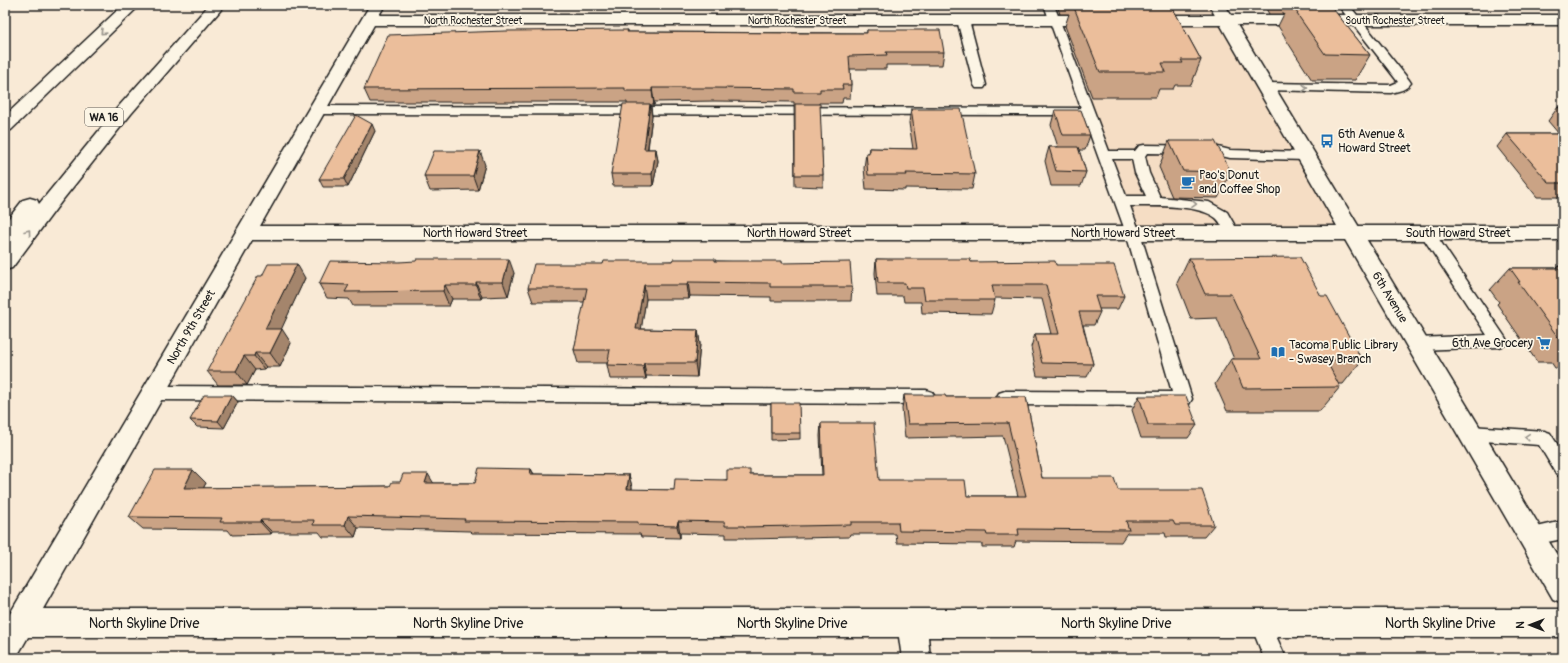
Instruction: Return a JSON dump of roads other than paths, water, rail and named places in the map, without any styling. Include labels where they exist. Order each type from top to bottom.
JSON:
[{"type":"main road","points":[[5,126],[132,5]]},
{"type":"main road","name":"WA 16","points":[[5,237],[97,124],[157,59],[212,5]]},
{"type":"main road","points":[[5,263],[54,197],[125,110],[217,5]]},
{"type":"main road","name":"North Rochester Street","points":[[372,12],[963,20],[1109,20]]},
{"type":"main road","name":"North 9th Street","points":[[5,649],[372,12]]},
{"type":"main road","points":[[1133,20],[1222,12]]},
{"type":"main road","name":"South Rochester Street","points":[[1222,12],[1318,20],[1563,20]]},
{"type":"main road","name":"6th Avenue","points":[[1222,12],[1563,590]]},
{"type":"main road","name":"North Howard Street","points":[[245,233],[1352,234]]},
{"type":"main road","name":"South Howard Street","points":[[1352,234],[1563,234]]},
{"type":"main road","name":"North Skyline Drive","points":[[20,623],[1563,623]]},
{"type":"main road","points":[[912,623],[916,658]]},
{"type":"lane","points":[[993,398],[1183,399],[1133,234],[1049,5]]},
{"type":"lane","points":[[1266,87],[1391,89],[1399,87],[1405,83],[1343,5]]},
{"type":"lane","points":[[963,20],[980,85]]},
{"type":"lane","points":[[1318,20],[1328,32]]},
{"type":"lane","points":[[1360,76],[1370,89]]},
{"type":"lane","points":[[316,110],[1088,111]]},
{"type":"lane","points":[[1138,156],[1144,149],[1214,150],[1230,154],[1306,156]]},
{"type":"lane","points":[[1104,155],[1138,156]]},
{"type":"lane","points":[[1138,156],[1142,173],[1156,201]]},
{"type":"lane","points":[[1121,201],[1156,201],[1204,205],[1222,215],[1232,234]]},
{"type":"lane","points":[[1418,344],[1499,341],[1427,234]]},
{"type":"lane","points":[[153,394],[945,398]]},
{"type":"lane","points":[[1470,433],[1544,438],[1563,469]]},
{"type":"lane","points":[[1531,536],[1563,530]]},
{"type":"lane","points":[[1260,623],[1275,658]]},
{"type":"place","name":"6th Avenue & Howard Street","points":[[1327,141]]},
{"type":"place","name":"Pao's Donut and Coffee Shop","points":[[1188,182]]},
{"type":"place","name":"6th Ave Grocery","points":[[1544,343]]},
{"type":"place","name":"Tacoma Public Library - Swasey Branch","points":[[1278,352]]}]
